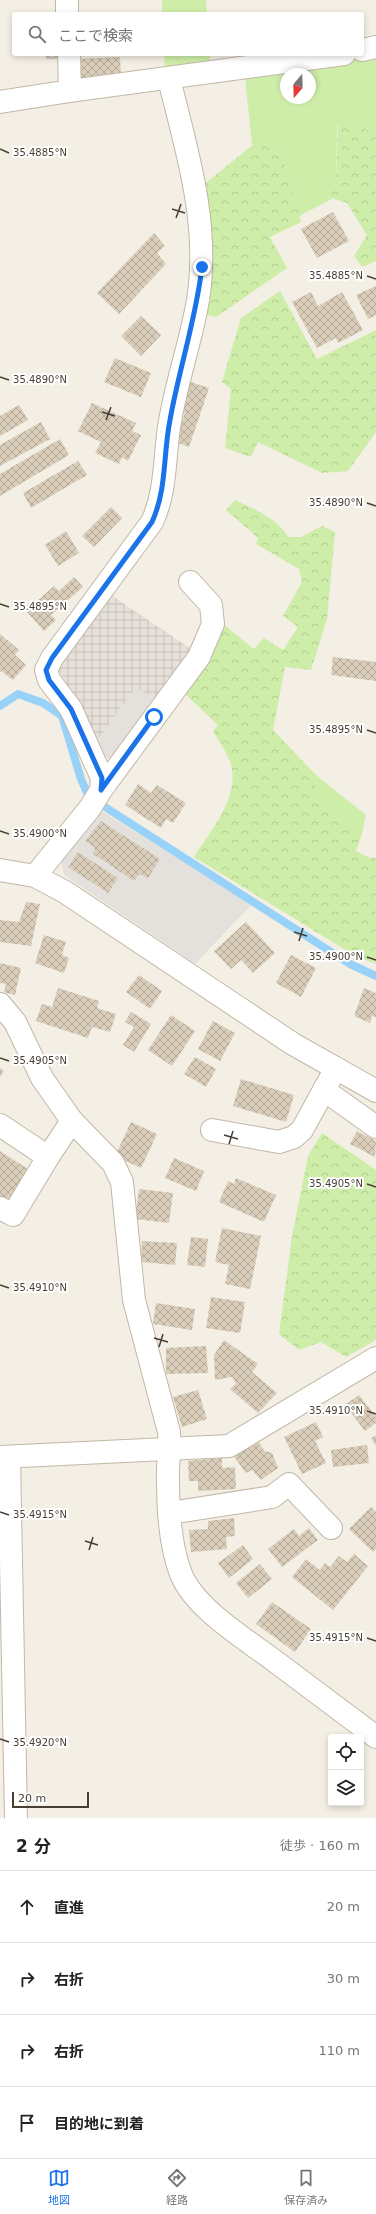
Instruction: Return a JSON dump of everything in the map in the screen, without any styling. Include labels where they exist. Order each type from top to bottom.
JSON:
[{"type":"street","points":[[67,0],[67,12]]},
{"type":"street","points":[[364,50],[376,47]]},
{"type":"street","points":[[68,56],[70,91]]},
{"type":"street","points":[[0,102],[70,91],[169,79],[330,56]]},
{"type":"street","points":[[101,790],[102,778],[71,709],[49,680],[46,670],[52,658],[152,522],[159,506],[164,486],[170,420],[198,300],[202,267],[202,232],[196,187],[169,79]]},
{"type":"street","points":[[35,876],[72,831],[199,657],[213,624],[211,604],[190,582]]},
{"type":"street","points":[[0,870],[35,876],[66,892],[287,1040],[376,1091]]},
{"type":"street","points":[[0,1004],[15,1022],[42,1078],[72,1121],[113,1163],[122,1182],[134,1300],[169,1432],[171,1449],[168,1480],[172,1541],[181,1575],[196,1597],[222,1621],[376,1737]]},
{"type":"street","points":[[212,1130],[279,1142],[294,1137],[302,1130],[336,1068]]},
{"type":"street","points":[[324,1090],[376,1127]]},
{"type":"street","points":[[0,1208],[13,1215],[72,1121]]},
{"type":"street","points":[[0,1125],[48,1157]]},
{"type":"street","points":[[16,1818],[5,1457],[229,1446],[376,1358]]},
{"type":"street","points":[[170,1513],[272,1497],[289,1484],[331,1528]]},
{"type":"shaded area","points":[[108,593],[194,651],[155,699],[136,687],[97,741],[57,667]]},
{"type":"shaded area","points":[[136,687],[155,699],[113,760],[101,755],[97,741]]},
{"type":"shaded area","points":[[100,810],[252,904],[195,964],[64,875],[61,861]]},
{"type":"green space","points":[[162,0],[206,0],[207,12],[162,12]]},
{"type":"green space","points":[[376,52],[376,135],[356,124],[337,125],[336,181],[328,197],[332,199],[299,216],[280,147],[252,145],[245,77],[280,70],[280,104],[316,104],[316,68],[292,68],[355,56],[364,56],[364,54]]},
{"type":"green space","points":[[164,56],[210,56],[210,66],[165,71]]},
{"type":"green space","points":[[338,120],[356,124],[376,135],[376,261],[362,267],[354,256],[367,235],[347,203],[328,197],[325,186],[336,181]]},
{"type":"green space","points":[[271,141],[280,147],[301,222],[270,237],[287,268],[216,317],[207,315],[201,310],[203,185],[254,144]]},
{"type":"green space","points":[[280,291],[317,359],[376,330],[376,432],[348,471],[322,473],[258,442],[251,457],[225,448],[231,389],[222,382],[241,318]]},
{"type":"green space","points":[[235,500],[272,520],[288,537],[301,537],[322,526],[335,532],[327,619],[311,670],[285,667],[273,730],[317,776],[315,799],[362,834],[356,851],[370,858],[376,858],[376,964],[352,954],[194,857],[221,816],[230,793],[232,769],[227,754],[213,731],[218,725],[183,692],[223,624],[254,649],[264,638],[283,650],[298,627],[283,616],[302,582],[299,569],[256,544],[258,538],[226,510]]},
{"type":"green space","points":[[317,776],[366,815],[362,834],[315,799]]},
{"type":"green space","points":[[322,1133],[376,1170],[376,1340],[346,1357],[321,1342],[299,1350],[279,1334],[292,1236],[308,1156]]},
{"type":"building","points":[[46,56],[59,56],[59,59],[46,59]]},
{"type":"building","points":[[120,57],[121,77],[78,79],[77,59]]},
{"type":"building","points":[[333,212],[349,241],[317,258],[301,229]]},
{"type":"building","points":[[154,233],[165,246],[157,253],[166,264],[119,314],[97,293]]},
{"type":"building","points":[[376,286],[376,315],[368,319],[356,295]]},
{"type":"building","points":[[311,292],[318,306],[342,292],[363,330],[338,343],[336,338],[317,348],[292,302]]},
{"type":"building","points":[[141,316],[161,335],[141,356],[121,336]]},
{"type":"building","points":[[115,358],[151,373],[141,397],[104,382]]},
{"type":"building","points":[[188,381],[209,388],[189,447],[175,442],[185,413],[178,410]]},
{"type":"building","points":[[92,403],[136,423],[132,431],[141,435],[128,461],[122,457],[119,464],[95,453],[101,442],[78,431]]},
{"type":"building","points":[[19,405],[28,420],[0,436],[0,416]]},
{"type":"building","points":[[41,422],[50,439],[0,466],[0,445]]},
{"type":"building","points":[[60,439],[69,455],[0,496],[0,474]]},
{"type":"building","points":[[78,461],[87,475],[31,508],[23,493]]},
{"type":"building","points":[[111,507],[122,518],[94,547],[82,536]]},
{"type":"building","points":[[66,531],[79,553],[58,566],[45,545]]},
{"type":"building","points":[[74,577],[83,587],[51,615],[56,620],[44,631],[26,611],[54,586],[59,591]]},
{"type":"building","points":[[0,634],[19,650],[15,655],[26,665],[13,680],[1,671],[0,672]]},
{"type":"building","points":[[333,657],[376,662],[376,681],[331,675]]},
{"type":"building","points":[[138,784],[151,793],[157,785],[186,803],[173,823],[166,819],[161,828],[125,805]]},
{"type":"building","points":[[101,821],[160,859],[148,878],[140,874],[134,881],[93,854],[95,848],[85,841]]},
{"type":"building","points":[[78,852],[118,878],[108,893],[68,867]]},
{"type":"building","points":[[26,902],[40,904],[31,946],[0,942],[0,920],[19,922]]},
{"type":"building","points":[[246,922],[275,953],[253,973],[241,960],[231,969],[214,951]]},
{"type":"building","points":[[44,935],[66,942],[62,955],[69,958],[64,973],[35,963]]},
{"type":"building","points":[[291,955],[316,968],[301,997],[276,983]]},
{"type":"building","points":[[0,963],[21,968],[15,995],[4,992],[6,984],[0,983]]},
{"type":"building","points":[[139,975],[162,991],[150,1009],[126,992]]},
{"type":"building","points":[[58,988],[99,1001],[97,1008],[116,1014],[110,1032],[92,1027],[88,1038],[36,1021],[42,1004],[52,1007]]},
{"type":"building","points":[[364,988],[376,993],[376,1017],[372,1016],[370,1023],[354,1016]]},
{"type":"building","points":[[131,1012],[151,1024],[134,1052],[123,1045],[134,1027],[125,1022]]},
{"type":"building","points":[[171,1015],[195,1031],[172,1066],[148,1050]]},
{"type":"building","points":[[213,1021],[235,1033],[220,1061],[198,1049]]},
{"type":"building","points":[[195,1057],[216,1069],[206,1087],[184,1074]]},
{"type":"building","points":[[0,1068],[4,1071],[0,1077]]},
{"type":"building","points":[[241,1079],[294,1095],[286,1122],[233,1106]]},
{"type":"building","points":[[131,1122],[157,1134],[141,1168],[115,1156]]},
{"type":"building","points":[[357,1131],[376,1141],[375,1157],[350,1144]]},
{"type":"building","points":[[0,1151],[31,1171],[11,1206],[0,1199]]},
{"type":"building","points":[[174,1158],[204,1171],[196,1191],[165,1178]]},
{"type":"building","points":[[236,1178],[276,1195],[264,1222],[219,1202],[228,1181],[234,1184]]},
{"type":"building","points":[[139,1189],[173,1193],[169,1223],[135,1219]]},
{"type":"building","points":[[222,1228],[261,1236],[250,1289],[225,1284],[229,1265],[215,1262]]},
{"type":"building","points":[[191,1237],[208,1239],[205,1267],[187,1265]]},
{"type":"building","points":[[142,1241],[177,1243],[175,1265],[141,1262]]},
{"type":"building","points":[[211,1297],[245,1302],[240,1333],[206,1328]]},
{"type":"building","points":[[156,1303],[195,1309],[192,1330],[153,1324]]},
{"type":"building","points":[[224,1340],[258,1364],[252,1372],[277,1393],[258,1413],[230,1389],[236,1384],[232,1377],[215,1380],[214,1355]]},
{"type":"building","points":[[206,1346],[208,1373],[166,1374],[166,1348]]},
{"type":"building","points":[[198,1390],[207,1419],[182,1427],[173,1397]]},
{"type":"building","points":[[359,1395],[376,1417],[376,1423],[365,1431],[345,1405]]},
{"type":"building","points":[[316,1422],[323,1437],[315,1441],[326,1463],[302,1474],[284,1437]]},
{"type":"building","points":[[376,1435],[376,1446],[371,1438]]},
{"type":"building","points":[[258,1442],[265,1451],[272,1453],[278,1468],[261,1480],[252,1470],[246,1473],[233,1455]]},
{"type":"building","points":[[367,1445],[369,1463],[333,1467],[331,1450]]},
{"type":"building","points":[[222,1458],[222,1468],[235,1467],[236,1489],[198,1491],[198,1481],[189,1481],[188,1461]]},
{"type":"building","points":[[371,1507],[376,1512],[376,1549],[373,1552],[349,1529]]},
{"type":"building","points":[[234,1518],[235,1536],[226,1537],[227,1549],[191,1552],[189,1530],[208,1529],[208,1521]]},
{"type":"building","points":[[309,1528],[318,1540],[282,1567],[268,1549],[294,1529],[299,1536]]},
{"type":"building","points":[[243,1545],[253,1559],[229,1578],[218,1563]]},
{"type":"building","points":[[354,1554],[368,1566],[333,1610],[292,1577],[306,1559],[320,1570],[325,1563],[330,1567],[339,1556],[347,1562]]},
{"type":"building","points":[[260,1564],[272,1579],[248,1598],[236,1583]]},
{"type":"building","points":[[272,1602],[311,1629],[295,1652],[256,1624]]},
{"type":"waterway","points":[[0,706],[18,694],[43,703],[62,716],[81,779],[88,795]]},
{"type":"waterway","points":[[105,807],[350,964],[376,976]]},
{"type":"route","points":[[154,717],[101,790],[102,778],[71,709],[49,680],[46,670],[52,658],[152,522],[159,506],[164,486],[170,420],[198,300],[202,267]]}]
